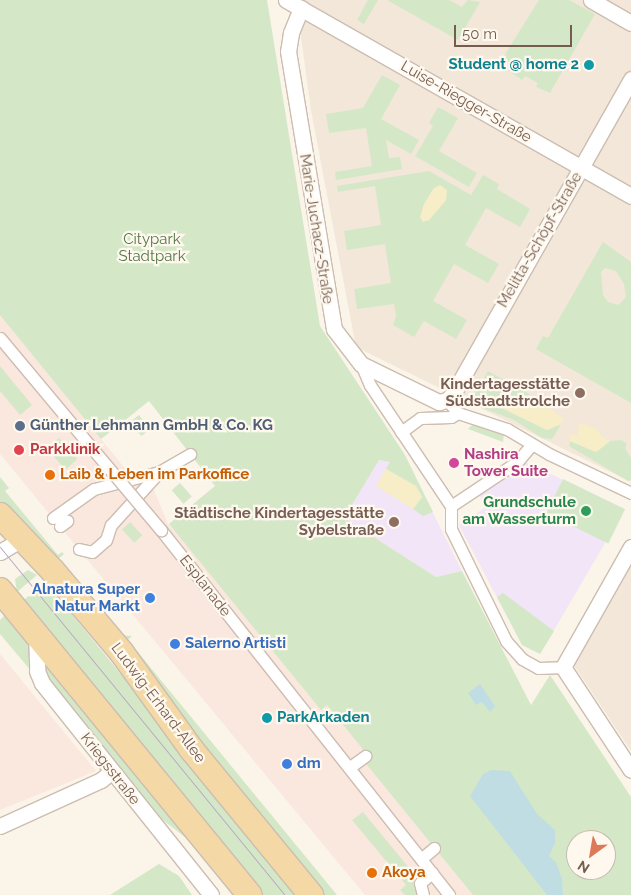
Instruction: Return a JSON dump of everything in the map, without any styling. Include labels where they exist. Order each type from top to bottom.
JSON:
[{"type":"main road","name":"Ludwig-Erhard-Allee","points":[[0,515],[23,538],[132,665],[192,750],[311,895]]},
{"type":"main road","points":[[0,590],[250,895]]},
{"type":"street","points":[[286,0],[301,8]]},
{"type":"street","points":[[591,0],[631,23]]},
{"type":"street","name":"Luise-Riegger-Straße","points":[[301,8],[631,196]]},
{"type":"street","name":"Marie-Juchacz-Straße","points":[[301,8],[291,33],[288,51],[328,309],[334,329],[361,364],[434,401],[447,400]]},
{"type":"street","name":"Melitta-Schöpf-Straße","points":[[447,400],[631,79]]},
{"type":"street","name":"Esplanade","points":[[0,338],[161,530],[350,767],[449,895]]},
{"type":"street","points":[[361,364],[370,384],[451,506],[451,529],[506,641],[522,659],[538,668],[563,667]]},
{"type":"street","points":[[447,400],[458,413],[507,430],[631,493]]},
{"type":"street","points":[[401,432],[420,418],[452,417],[458,413]]},
{"type":"street","points":[[451,506],[517,462],[532,444]]},
{"type":"street","points":[[60,522],[94,489],[159,472],[190,454]]},
{"type":"street","points":[[79,549],[92,552],[106,540],[111,525],[159,472]]},
{"type":"street","points":[[0,552],[23,538]]},
{"type":"street","points":[[563,667],[631,548]]},
{"type":"street","name":"Kriegsstraße","points":[[36,633],[37,670],[42,683],[210,895]]},
{"type":"street","points":[[563,667],[631,770]]},
{"type":"street","points":[[350,767],[365,756]]},
{"type":"street","points":[[0,826],[101,780],[112,771]]},
{"type":"street","points":[[421,859],[434,848]]},
{"type":"street","points":[[423,895],[420,883],[432,873]]},
{"type":"shaded area","points":[[296,0],[631,0],[631,482],[356,347],[311,110]]},
{"type":"shaded area","points":[[0,247],[137,411],[101,439],[135,481],[148,476],[168,524],[521,895],[365,895],[0,454]]},
{"type":"shaded area","name":"Städtische Kindertagesstätte Sybelstraße","points":[[378,460],[390,462],[420,487],[462,571],[436,577],[344,518]]},
{"type":"shaded area","name":"Grundschule am Wasserturm","points":[[525,462],[625,509],[540,654],[522,645],[459,525],[486,507],[478,493]]},
{"type":"shaded area","points":[[631,562],[631,751],[573,664]]},
{"type":"shaded area","points":[[0,654],[96,771],[0,810]]},
{"type":"green space","name":"Citypark Stadtpark","points":[[0,0],[267,0],[320,326],[405,455],[433,512],[423,516],[413,509],[422,497],[416,487],[386,469],[390,462],[379,460],[344,518],[436,577],[462,571],[531,705],[550,675],[631,797],[631,895],[473,895],[363,760],[366,758],[362,748],[327,705],[321,710],[169,524],[215,486],[149,401],[101,439],[0,315]]},
{"type":"green space","points":[[368,0],[378,0],[364,24],[357,20]]},
{"type":"green space","points":[[387,0],[449,0],[462,7],[468,0],[480,2],[458,40]]},
{"type":"green space","points":[[539,0],[569,0],[595,14],[550,93],[536,87],[538,83],[525,76],[522,80],[499,64]]},
{"type":"green space","points":[[382,75],[400,85],[381,119],[419,140],[411,154],[386,140],[389,158],[400,157],[402,169],[336,180],[335,172],[372,166],[366,128],[329,133],[326,114],[363,108]]},
{"type":"green space","points":[[438,107],[458,118],[439,151],[477,173],[469,187],[415,156],[433,126],[429,123]]},
{"type":"green space","points":[[429,171],[471,195],[483,175],[499,184],[497,189],[530,209],[520,227],[486,208],[465,245],[499,264],[488,283],[454,264],[433,301],[467,320],[456,339],[424,321],[414,337],[393,325],[396,316],[394,304],[357,309],[354,289],[391,283],[385,244],[347,250],[344,231],[381,225],[375,186],[338,192],[337,186]],"holes":[[[434,188],[446,200],[429,220]]]},
{"type":"green space","points":[[603,242],[631,262],[631,403],[536,349],[543,336],[548,338]],"holes":[[[605,268],[616,271],[624,284],[626,297],[619,305],[608,302],[603,295],[601,272]]]},
{"type":"green space","points":[[0,366],[32,405],[20,415],[0,391]]},
{"type":"green space","points":[[488,371],[531,395],[517,399],[491,396],[495,405],[547,430],[561,424],[552,439],[542,438],[514,420],[480,407],[474,396]]},
{"type":"green space","points":[[139,415],[150,429],[141,436],[130,422]]},
{"type":"green space","points":[[474,423],[504,432],[503,442],[468,429]]},
{"type":"green space","points":[[59,438],[77,459],[65,470],[47,448]]},
{"type":"green space","points":[[621,440],[627,444],[625,448],[631,458],[631,480],[628,481],[569,446],[570,441],[596,452],[610,441]]},
{"type":"green space","points":[[0,477],[9,488],[5,491],[58,555],[62,552],[64,554],[55,562],[0,503]]},
{"type":"green space","name":"Grundschule am Wasserturm","points":[[563,479],[625,509],[608,543],[546,513]]},
{"type":"green space","points":[[180,483],[192,497],[184,504],[172,490]]},
{"type":"green space","points":[[130,522],[142,535],[134,543],[122,530]]},
{"type":"green space","points":[[28,570],[37,575],[17,592],[15,579]]},
{"type":"green space","points":[[45,583],[302,895],[260,895],[21,602]]},
{"type":"green space","points":[[503,593],[554,631],[540,654],[522,645],[497,597]]},
{"type":"green space","points":[[9,611],[26,634],[32,672],[0,634],[0,620]]},
{"type":"green space","points":[[119,635],[132,636],[128,640],[337,895],[320,895],[198,744]]},
{"type":"green space","points":[[43,658],[199,848],[146,807],[48,682]]},
{"type":"green space","points":[[363,812],[414,874],[418,895],[405,895],[400,890],[406,885],[352,820]]},
{"type":"green space","points":[[159,864],[179,876],[192,895],[110,895]]},
{"type":"sand","points":[[440,185],[447,190],[446,200],[429,220],[423,222],[420,217],[424,204],[434,188]]},
{"type":"sand","points":[[531,395],[564,419],[561,424],[547,430],[488,401],[490,396],[517,399]]},
{"type":"sand","points":[[579,423],[595,428],[605,439],[610,441],[596,452],[570,441],[570,434],[577,436]]},
{"type":"sand","points":[[386,469],[416,486],[422,497],[413,509],[376,486]]},
{"type":"water","points":[[480,684],[495,706],[490,712],[482,702],[476,705],[468,693]]},
{"type":"water","points":[[491,770],[510,771],[537,814],[555,830],[555,843],[549,856],[556,862],[562,879],[563,895],[547,895],[470,796],[483,774]]},
{"type":"tram line","points":[[0,547],[285,895]]},
{"type":"place","name":"Student @ home 2","points":[[589,65]]},
{"type":"place","name":"Kindertagesstätte Südstadtstrolche","points":[[580,393]]},
{"type":"place","name":"Günther Lehmann GmbH & Co. KG","points":[[20,426]]},
{"type":"place","name":"Parkklinik","points":[[19,450]]},
{"type":"place","name":"Nashira Tower Suite","points":[[454,463]]},
{"type":"place","name":"Laib & Leben im Parkoffice","points":[[50,475]]},
{"type":"place","name":"Grundschule am Wasserturm","points":[[586,511]]},
{"type":"place","name":"Städtische Kindertagesstätte Sybelstraße","points":[[394,522]]},
{"type":"place","name":"Alnatura Super Natur Markt","points":[[150,598]]},
{"type":"place","name":"Salerno Artisti","points":[[175,644]]},
{"type":"place","name":"ParkArkaden","points":[[267,718]]},
{"type":"place","name":"dm","points":[[287,764]]},
{"type":"place","name":"Akoya","points":[[372,873]]}]
